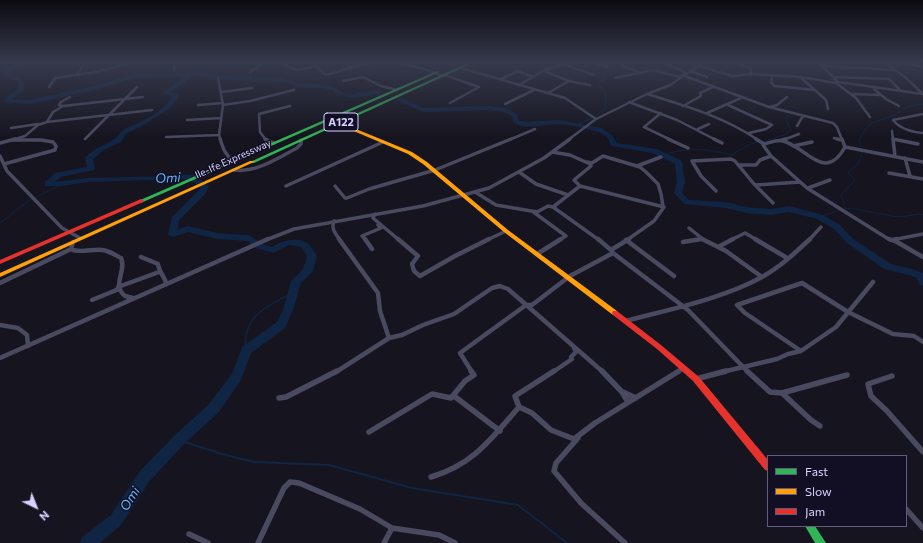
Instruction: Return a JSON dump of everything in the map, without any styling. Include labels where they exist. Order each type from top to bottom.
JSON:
[{"type":"main road","name":"Ile-Ife Expressway","points":[[0,262],[404,87]]},
{"type":"main road","name":"Ile-Ife Expressway","points":[[0,275],[72,245],[80,238],[416,88]]},
{"type":"main road","points":[[338,123],[410,153],[435,170],[462,195],[506,231],[626,321],[696,379],[767,466]]},
{"type":"main road","points":[[302,132],[310,136]]},
{"type":"main road","points":[[811,527],[821,543]]},
{"type":"street","points":[[85,139],[108,114],[137,87]]},
{"type":"street","points":[[219,87],[223,104],[219,135],[224,150],[232,162]]},
{"type":"street","points":[[386,87],[397,90]]},
{"type":"street","points":[[450,103],[478,87]]},
{"type":"street","points":[[526,87],[566,98],[596,119]]},
{"type":"street","points":[[548,94],[558,87]]},
{"type":"street","points":[[0,358],[138,297],[166,283],[172,282],[252,244],[294,229],[423,206],[489,188],[552,152],[596,119],[629,102],[664,87]]},
{"type":"street","points":[[683,106],[701,96],[700,93],[712,87]]},
{"type":"street","points":[[714,87],[769,107],[835,124],[845,147]]},
{"type":"street","points":[[781,87],[814,90]]},
{"type":"street","points":[[811,87],[826,100],[828,109]]},
{"type":"street","points":[[844,87],[852,94],[870,117]]},
{"type":"street","points":[[872,87],[899,106]]},
{"type":"street","points":[[874,87],[923,94]]},
{"type":"street","points":[[897,87],[901,91]]},
{"type":"street","points":[[915,87],[923,94]]},
{"type":"street","points":[[221,92],[252,88]]},
{"type":"street","points":[[198,105],[250,101],[294,90]]},
{"type":"street","points":[[505,104],[534,90]]},
{"type":"street","points":[[647,94],[707,113],[734,124],[763,142],[780,141],[799,134]]},
{"type":"street","points":[[852,94],[882,95]]},
{"type":"street","points":[[63,106],[59,105],[61,102],[70,97]]},
{"type":"street","points":[[47,122],[53,112],[63,106],[143,97]]},
{"type":"street","points":[[707,113],[743,97]]},
{"type":"street","points":[[769,107],[777,105],[787,97]]},
{"type":"street","points":[[629,102],[698,129],[722,143]]},
{"type":"street","points":[[728,104],[772,126],[749,133]]},
{"type":"street","points":[[274,143],[260,136],[261,121],[259,114],[290,106]]},
{"type":"street","points":[[11,128],[136,110],[152,110]]},
{"type":"street","points":[[661,114],[644,127],[688,148]]},
{"type":"street","points":[[923,114],[893,120],[895,123],[912,131],[923,133]]},
{"type":"street","points":[[797,126],[803,116]]},
{"type":"street","points":[[187,120],[221,118]]},
{"type":"street","points":[[0,143],[24,136],[40,124]]},
{"type":"street","points":[[698,129],[709,124]]},
{"type":"street","points":[[335,186],[345,198],[347,198],[369,189],[435,170],[535,129]]},
{"type":"street","points":[[892,131],[895,156]]},
{"type":"street","points":[[166,137],[219,135]]},
{"type":"street","points":[[834,138],[842,140]]},
{"type":"street","points":[[893,139],[918,144]]},
{"type":"street","points":[[4,164],[55,150],[56,146],[53,142],[40,140],[13,140]]},
{"type":"street","points":[[780,141],[820,162],[827,164],[833,164],[837,161],[845,147]]},
{"type":"street","points":[[286,186],[383,142]]},
{"type":"street","points":[[763,142],[763,145],[771,156],[808,188],[842,211],[890,240],[898,242],[923,257]]},
{"type":"street","points":[[792,146],[812,142]]},
{"type":"street","points":[[845,147],[923,162]]},
{"type":"street","points":[[369,432],[432,394],[451,398],[454,396],[465,381],[474,375],[460,353],[526,305],[532,305],[570,276],[612,251],[626,240],[651,225],[662,212],[663,206],[661,189],[656,182],[640,168],[603,156],[592,163],[570,155],[552,152]]},
{"type":"street","points":[[0,156],[7,171],[62,228],[80,238]]},
{"type":"street","points":[[738,165],[756,165],[760,160],[771,156]]},
{"type":"street","points":[[636,167],[661,157]]},
{"type":"street","points":[[905,158],[910,176]]},
{"type":"street","points":[[716,191],[701,176],[692,161],[731,159],[773,203]]},
{"type":"street","points":[[587,162],[591,166],[574,180],[580,186],[663,206]]},
{"type":"street","points":[[519,172],[536,184],[568,195]]},
{"type":"street","points":[[889,173],[923,179]]},
{"type":"street","points":[[808,188],[813,188],[830,180]]},
{"type":"street","points":[[756,185],[800,182]]},
{"type":"street","points":[[553,207],[580,186]]},
{"type":"street","points":[[475,192],[496,205],[537,212],[548,206],[553,207],[590,232],[688,310],[742,366],[770,392],[782,393],[847,375]]},
{"type":"street","points":[[532,211],[566,236],[537,254]]},
{"type":"street","points":[[375,214],[373,218],[418,256],[412,264],[414,271],[420,276],[455,256],[506,231]]},
{"type":"street","points":[[334,221],[332,226],[333,230],[378,293],[380,311],[388,338]]},
{"type":"street","points":[[372,249],[369,243],[362,236],[382,228],[374,222],[377,221]]},
{"type":"street","points":[[626,321],[719,294],[762,277],[787,258],[821,227]]},
{"type":"street","points":[[689,228],[702,239],[718,247],[762,277]]},
{"type":"street","points":[[718,247],[745,233],[787,258]]},
{"type":"street","points":[[890,240],[923,234]]},
{"type":"street","points":[[683,242],[702,239]]},
{"type":"street","points":[[626,240],[674,276]]},
{"type":"street","points":[[0,283],[63,254],[72,245],[74,251],[94,249],[105,250],[121,258],[123,264],[119,276],[118,288],[127,298],[138,297]]},
{"type":"street","points":[[141,257],[158,264],[159,272],[166,283]]},
{"type":"street","points":[[92,300],[159,272]]},
{"type":"street","points":[[696,379],[742,366],[777,359],[788,354],[801,352],[836,328],[873,282]]},
{"type":"street","points":[[801,352],[745,313],[737,305],[802,283],[848,312],[893,334],[914,336],[923,342]]},
{"type":"street","points":[[279,398],[286,397],[330,375],[388,338],[402,335],[423,325],[454,314],[481,295],[500,286],[508,289],[581,354],[606,374],[622,392],[628,402]]},
{"type":"street","points":[[117,306],[125,297]]},
{"type":"street","points":[[0,325],[18,328],[27,335],[28,346]]},
{"type":"street","points":[[572,359],[571,357],[576,352],[573,346]]},
{"type":"street","points":[[519,408],[515,396],[581,354]]},
{"type":"street","points":[[519,408],[532,413],[551,430],[574,439],[628,402],[684,368]]},
{"type":"street","points":[[892,376],[868,384],[871,396],[920,446],[923,452]]},
{"type":"street","points":[[622,392],[636,398]]},
{"type":"street","points":[[782,393],[811,420],[820,426]]},
{"type":"street","points":[[454,396],[500,431]]},
{"type":"street","points":[[431,477],[439,475],[460,465],[482,448],[500,431],[505,421],[519,408]]},
{"type":"street","points":[[583,432],[556,463],[554,471],[581,502],[625,543]]},
{"type":"street","points":[[258,543],[284,488],[290,482],[299,482],[360,509],[392,528],[439,535],[455,543]]},
{"type":"street","points":[[907,510],[923,528]]},
{"type":"street","points":[[384,543],[392,528]]},
{"type":"street","points":[[189,534],[208,543]]},
{"type":"waterway","name":"Omi","points":[[20,87],[20,90],[6,101],[29,102],[97,87]]},
{"type":"waterway","name":"Omi","points":[[88,543],[116,520],[144,477],[179,440],[213,409],[237,376],[246,350],[281,325],[288,310],[296,281],[308,271],[312,256],[304,245],[288,242],[273,250],[259,246],[249,238],[217,236],[188,229],[173,234],[175,219],[203,191],[205,186],[190,177],[179,176],[166,178],[88,180],[62,184],[48,184],[58,175],[91,168],[89,158],[101,148],[118,140],[125,132],[140,125],[167,108],[174,99],[175,95],[165,93],[174,87]]},
{"type":"waterway","name":"Omi","points":[[325,87],[334,89],[341,94],[352,96],[379,92]]},
{"type":"waterway","points":[[595,116],[606,108],[605,90],[601,87]]},
{"type":"waterway","points":[[401,100],[423,110],[487,108],[506,110],[515,115],[516,122],[526,124],[558,122],[601,130],[610,136],[614,144],[655,151],[679,163],[681,182],[678,193],[687,202],[726,205],[745,210],[771,212],[789,209],[820,217],[837,227],[850,241],[888,267],[912,272],[921,276],[923,282]]},
{"type":"waterway","points":[[923,104],[909,106],[895,115],[872,123],[867,127],[859,140],[861,158],[853,169],[848,172],[855,180],[841,195],[846,209],[850,208],[898,217],[920,214],[923,215]]},
{"type":"waterway","points":[[763,142],[784,135],[791,130],[786,121],[788,113]]},
{"type":"waterway","points":[[577,125],[592,118]]},
{"type":"waterway","points":[[665,154],[682,151],[706,150],[731,155],[750,144],[759,142]]},
{"type":"waterway","points":[[0,223],[27,202],[62,184]]},
{"type":"waterway","points":[[820,217],[840,210]]},
{"type":"waterway","points":[[246,350],[246,338],[252,321],[265,308],[292,293]]},
{"type":"waterway","points":[[179,440],[222,454],[254,462],[329,465],[412,488],[518,505],[567,543]]},
{"type":"traffic: fast","points":[[141,201],[403,87]]},
{"type":"traffic: fast","points":[[252,162],[418,87]]},
{"type":"traffic: fast","points":[[811,527],[821,543]]},
{"type":"traffic: slow","points":[[338,123],[410,153],[425,163],[506,231],[615,313]]},
{"type":"traffic: slow","points":[[0,275],[252,162]]},
{"type":"traffic: jam","points":[[0,262],[141,201]]},
{"type":"traffic: jam","points":[[615,313],[659,347],[696,379],[767,466]]}]
